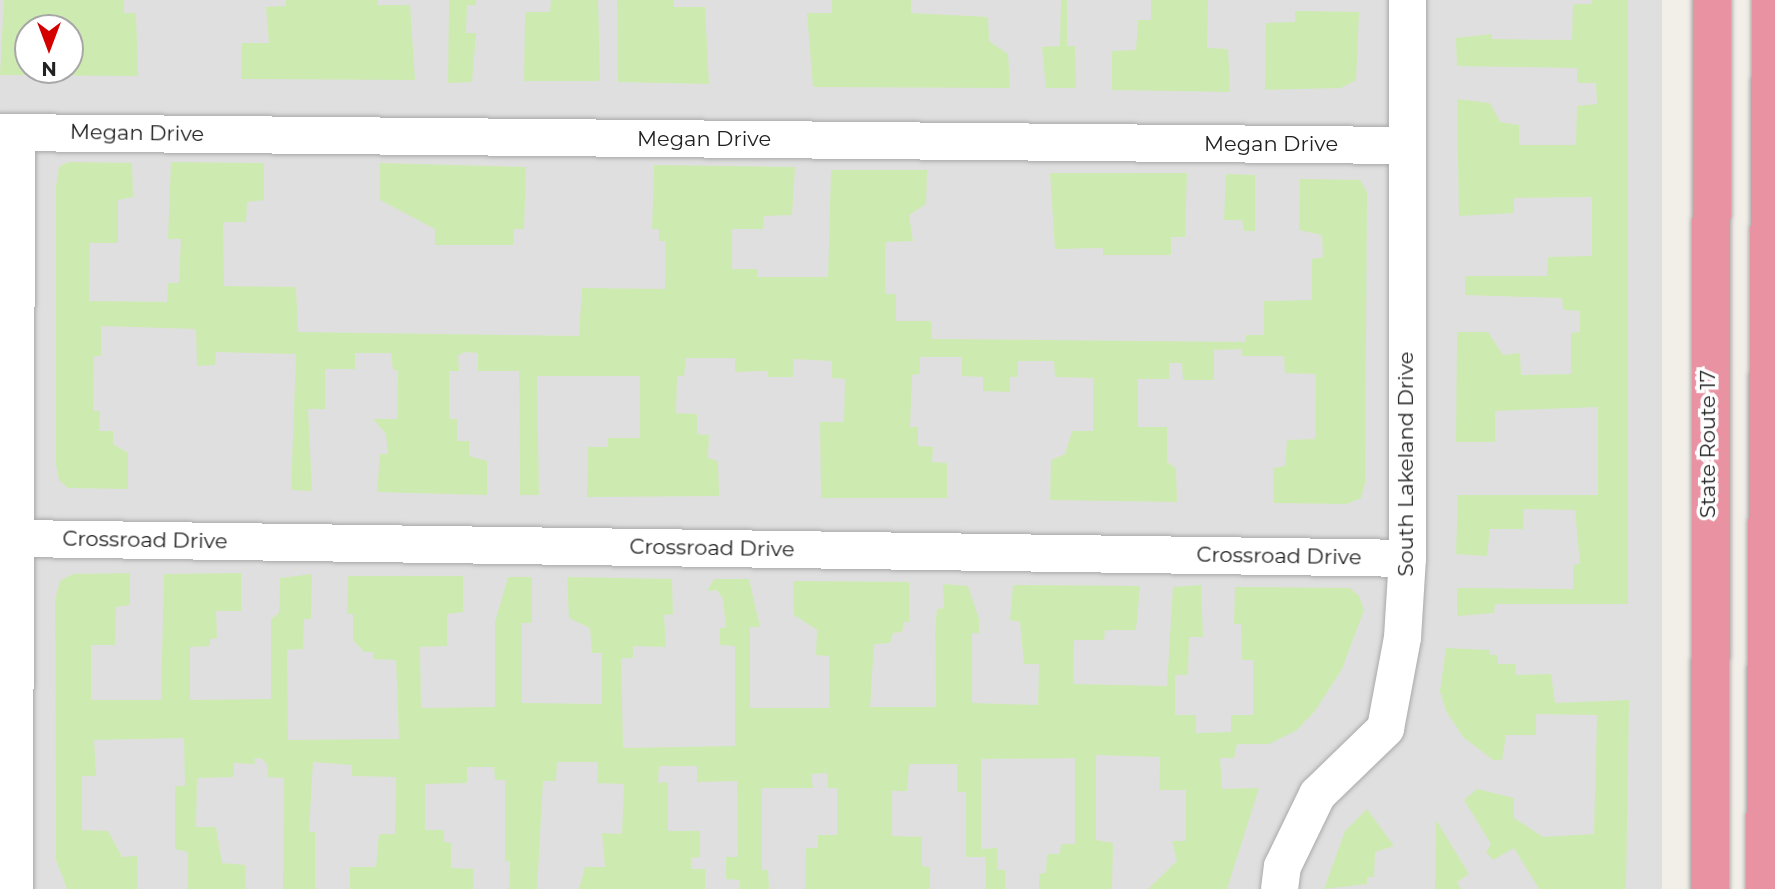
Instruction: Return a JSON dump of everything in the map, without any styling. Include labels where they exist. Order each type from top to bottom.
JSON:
[{"type":"highway","name":"State Route 17","points":[[1710,889],[1712,0]]},
{"type":"highway","points":[[1765,889],[1771,0]]},
{"type":"street","name":"South Lakeland Drive","points":[[1279,889],[1282,866],[1317,794],[1385,729],[1402,637],[1407,558],[1407,0]]},
{"type":"street","name":"Megan Drive","points":[[8,132],[1407,145]]},
{"type":"street","points":[[8,132],[18,538],[14,889]]},
{"type":"street","name":"Crossroad Drive","points":[[18,538],[1407,558]]},
{"type":"shaded area","points":[[0,0],[1662,0],[1662,889],[0,889]]},
{"type":"green space","points":[[4,0],[124,0],[124,13],[136,13],[138,76],[84,76],[84,14],[14,14],[14,75],[0,75]]},
{"type":"green space","points":[[286,0],[378,0],[378,5],[410,5],[415,80],[241,79],[242,43],[269,43],[266,7],[286,6]]},
{"type":"green space","points":[[449,0],[476,0],[476,5],[467,5],[466,33],[476,33],[472,82],[448,83]]},
{"type":"green space","points":[[551,0],[598,0],[600,81],[524,81],[525,12],[550,12]]},
{"type":"green space","points":[[617,0],[674,0],[674,7],[705,7],[709,84],[618,82]]},
{"type":"green space","points":[[832,0],[911,0],[911,13],[988,17],[989,41],[1008,54],[1010,88],[813,87],[807,13],[832,13]]},
{"type":"green space","points":[[1061,0],[1067,0],[1067,46],[1075,46],[1076,88],[1046,88],[1042,47],[1060,46]]},
{"type":"green space","points":[[1151,0],[1208,0],[1207,48],[1228,49],[1230,92],[1112,90],[1112,51],[1136,50],[1138,20],[1151,20]]},
{"type":"green space","points":[[1592,0],[1628,0],[1628,604],[1495,604],[1494,613],[1457,616],[1457,588],[1573,589],[1573,565],[1580,564],[1575,510],[1524,509],[1523,529],[1490,529],[1487,556],[1456,554],[1458,495],[1598,495],[1598,407],[1495,411],[1495,442],[1456,442],[1457,332],[1488,332],[1503,355],[1520,353],[1521,375],[1571,374],[1571,333],[1580,332],[1580,311],[1563,310],[1562,298],[1465,295],[1465,276],[1547,276],[1548,257],[1592,256],[1592,197],[1514,198],[1514,213],[1459,216],[1457,99],[1490,103],[1500,122],[1519,125],[1519,145],[1576,145],[1577,106],[1597,104],[1596,83],[1577,83],[1577,68],[1457,66],[1456,38],[1492,34],[1492,39],[1572,40],[1573,4],[1591,4]]},
{"type":"green space","points":[[1295,11],[1359,12],[1356,80],[1341,88],[1265,90],[1266,23],[1295,22]]},
{"type":"green space","points":[[68,162],[132,163],[133,197],[118,200],[118,243],[90,243],[89,301],[167,302],[168,283],[179,283],[181,239],[168,239],[171,162],[264,163],[264,200],[247,202],[246,222],[223,222],[224,286],[296,287],[298,332],[579,336],[582,288],[665,289],[666,241],[659,241],[659,229],[652,229],[654,165],[795,167],[792,215],[764,216],[763,229],[732,229],[732,269],[757,269],[757,277],[828,277],[831,170],[927,170],[926,204],[909,215],[913,241],[885,242],[885,294],[896,294],[896,321],[931,321],[932,339],[1245,342],[1246,335],[1264,335],[1264,301],[1312,300],[1312,259],[1323,257],[1322,235],[1299,230],[1300,179],[1360,180],[1367,192],[1365,483],[1361,498],[1347,504],[1274,503],[1273,468],[1285,466],[1287,440],[1315,439],[1316,374],[1285,373],[1284,356],[1242,356],[1242,349],[1214,350],[1214,380],[1183,380],[1182,363],[1169,363],[1169,379],[1138,379],[1138,427],[1167,427],[1167,462],[1176,468],[1177,502],[1050,500],[1051,460],[1065,454],[1072,431],[1093,431],[1093,378],[1055,377],[1054,361],[1018,361],[1018,377],[1010,377],[1010,392],[983,391],[983,377],[962,376],[962,357],[920,357],[920,374],[912,375],[910,427],[918,427],[918,446],[933,447],[932,462],[947,463],[947,498],[821,498],[820,422],[844,422],[845,379],[832,378],[832,361],[794,359],[793,377],[768,377],[768,371],[735,372],[735,358],[686,358],[684,376],[677,376],[676,413],[697,414],[697,434],[709,435],[708,458],[718,461],[719,496],[587,497],[588,447],[608,447],[608,438],[640,438],[640,376],[537,376],[539,495],[520,495],[519,371],[478,371],[478,353],[464,352],[458,356],[459,371],[449,371],[449,419],[457,419],[457,441],[469,441],[469,456],[487,461],[487,495],[377,492],[380,454],[388,454],[386,434],[373,419],[397,419],[398,370],[393,370],[391,353],[355,353],[355,369],[325,369],[325,409],[308,409],[312,491],[291,490],[296,354],[216,352],[215,365],[197,366],[196,329],[101,326],[101,356],[94,356],[93,411],[100,411],[99,431],[113,431],[113,444],[128,453],[128,489],[68,488],[59,480],[56,464],[56,186],[59,167]]},
{"type":"green space","points":[[380,163],[526,167],[524,229],[514,229],[513,245],[435,245],[435,229],[380,200]]},
{"type":"green space","points":[[1050,173],[1187,173],[1185,237],[1171,237],[1171,255],[1103,255],[1103,248],[1055,249]]},
{"type":"green space","points":[[1226,174],[1255,175],[1255,231],[1244,231],[1242,220],[1224,220]]},
{"type":"green space","points":[[130,573],[130,605],[116,607],[115,645],[91,645],[91,700],[161,700],[164,574],[241,573],[241,611],[216,611],[217,638],[210,639],[210,646],[190,647],[190,700],[271,699],[271,619],[279,613],[280,578],[312,574],[311,619],[304,619],[303,649],[287,650],[288,740],[399,739],[396,660],[373,659],[373,652],[364,652],[353,640],[353,614],[347,614],[348,576],[463,576],[463,612],[447,614],[447,646],[420,647],[421,708],[495,707],[495,622],[508,577],[532,577],[532,623],[522,623],[522,703],[602,704],[602,653],[592,653],[590,628],[569,618],[567,577],[672,579],[673,614],[664,615],[666,647],[633,646],[633,658],[621,658],[623,748],[735,746],[735,646],[720,645],[720,628],[726,628],[723,599],[717,590],[707,591],[714,579],[749,579],[760,627],[750,627],[750,708],[829,708],[829,656],[816,655],[817,630],[794,615],[793,581],[909,582],[909,622],[904,622],[902,632],[893,633],[890,643],[874,644],[870,707],[936,707],[935,631],[937,609],[944,608],[943,584],[968,586],[979,619],[979,633],[972,633],[972,703],[1038,705],[1039,664],[1024,664],[1020,622],[1010,620],[1013,585],[1140,586],[1136,630],[1105,630],[1104,640],[1074,640],[1073,684],[1167,686],[1173,587],[1201,585],[1203,637],[1189,637],[1188,675],[1175,675],[1175,715],[1196,715],[1196,733],[1231,732],[1231,715],[1253,715],[1253,660],[1242,660],[1241,624],[1234,624],[1235,587],[1350,588],[1359,596],[1364,610],[1342,669],[1315,711],[1297,730],[1269,744],[1237,744],[1234,758],[1220,758],[1222,789],[1259,788],[1227,889],[1148,889],[1177,861],[1172,841],[1186,841],[1186,790],[1159,790],[1160,757],[1096,755],[1096,840],[1113,843],[1112,889],[1039,889],[1039,874],[1046,873],[1047,854],[1060,854],[1061,844],[1075,844],[1075,758],[981,759],[981,849],[998,848],[997,870],[1005,870],[1005,889],[986,889],[986,857],[966,857],[966,792],[957,792],[957,764],[909,764],[907,791],[892,791],[892,836],[922,837],[922,866],[930,867],[930,889],[805,889],[806,848],[818,848],[818,835],[837,835],[837,788],[828,788],[827,773],[811,774],[813,788],[762,788],[762,870],[768,870],[769,889],[740,889],[740,880],[726,879],[726,857],[738,857],[737,781],[697,782],[697,766],[659,766],[658,783],[668,782],[668,831],[700,831],[700,857],[691,858],[691,869],[705,869],[705,889],[579,889],[585,867],[605,867],[602,833],[622,834],[624,784],[597,783],[598,762],[557,762],[556,781],[543,781],[537,889],[509,889],[510,861],[505,862],[505,780],[495,780],[494,767],[467,767],[467,783],[425,784],[425,830],[444,830],[444,842],[451,843],[451,868],[473,869],[474,889],[350,889],[350,867],[376,867],[379,834],[395,834],[396,777],[352,776],[352,765],[313,762],[309,832],[315,832],[315,889],[283,889],[284,778],[268,777],[267,764],[261,758],[254,759],[255,764],[234,763],[234,777],[197,778],[196,827],[216,827],[222,863],[245,865],[246,889],[188,889],[188,852],[175,849],[175,786],[185,786],[184,738],[94,740],[96,776],[82,776],[82,830],[108,831],[122,857],[137,856],[138,889],[67,889],[56,860],[55,600],[60,581],[73,574]]},
{"type":"green space","points":[[1446,648],[1489,650],[1490,655],[1498,655],[1498,664],[1515,664],[1516,675],[1551,674],[1555,703],[1629,700],[1626,889],[1539,889],[1514,848],[1493,860],[1486,852],[1491,844],[1464,800],[1477,789],[1514,798],[1514,818],[1543,837],[1594,834],[1597,715],[1536,714],[1536,735],[1506,735],[1502,760],[1493,760],[1463,737],[1446,711],[1440,691]]},
{"type":"green space","points":[[1367,809],[1394,846],[1375,852],[1374,877],[1367,877],[1367,884],[1324,889],[1345,831]]},
{"type":"green space","points":[[1436,820],[1469,874],[1457,882],[1461,889],[1435,889]]}]
